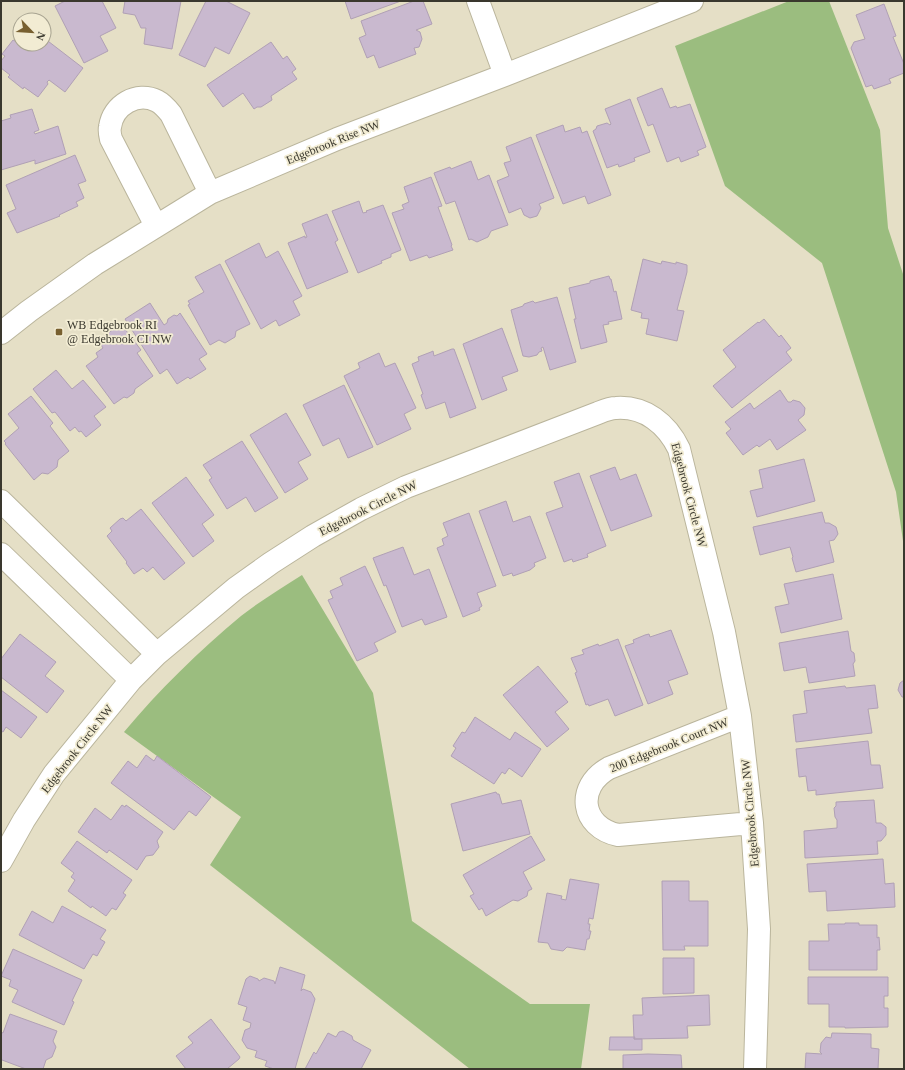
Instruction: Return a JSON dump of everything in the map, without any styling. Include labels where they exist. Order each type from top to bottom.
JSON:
[{"type":"street","points":[[478,1],[505,75]]},
{"type":"street","name":"Edgebrook Rise NW","points":[[1,333],[89,268],[210,193],[337,139],[505,75],[692,1]]},
{"type":"street","points":[[156,226],[111,139],[110,128],[113,117],[119,107],[128,101],[138,98],[148,98],[165,106],[171,114],[210,193]]},
{"type":"street","name":"Edgebrook Circle NW","points":[[1,861],[24,820],[54,774],[131,680],[157,654],[236,588],[271,563],[361,508],[406,487],[598,413],[614,408],[629,408],[642,411],[661,423],[674,438],[679,449],[724,632],[740,716],[752,823],[759,929],[755,1069]]},
{"type":"street","points":[[1,501],[157,654]]},
{"type":"street","points":[[1,554],[131,680]]},
{"type":"street","name":"200 Edgebrook Court NW","points":[[740,716],[604,771],[593,781],[588,790],[586,800],[592,820],[599,828],[608,833],[618,835],[752,823]]},
{"type":"green space","points":[[789,1],[829,1],[880,130],[888,228],[904,277],[904,548],[896,492],[822,263],[725,186],[675,46]]},
{"type":"green space","points":[[302,575],[373,693],[412,921],[530,1004],[590,1004],[581,1069],[470,1069],[210,865],[241,817],[124,732],[165,686],[225,629],[256,605]]},
{"type":"building","points":[[65,1],[102,1],[116,28],[100,36],[108,51],[84,63],[55,6]]},
{"type":"building","points":[[125,1],[181,1],[172,49],[144,44],[146,28],[141,28],[135,15],[123,13]]},
{"type":"building","points":[[206,1],[226,1],[250,13],[229,54],[215,47],[205,67],[179,55]]},
{"type":"building","points":[[345,1],[401,1],[351,19]]},
{"type":"building","points":[[414,1],[423,1],[432,24],[416,30],[420,32],[422,39],[419,47],[414,48],[416,54],[379,68],[374,55],[367,58],[359,38],[366,35],[361,21]]},
{"type":"building","points":[[884,4],[896,36],[893,37],[904,64],[904,73],[889,79],[891,83],[874,89],[872,85],[866,87],[851,48],[854,42],[865,39],[856,15]]},
{"type":"building","points":[[12,41],[12,52],[52,52],[52,44],[83,68],[65,92],[49,80],[47,82],[48,84],[38,97],[24,87],[23,89],[8,77],[10,75],[1,68],[1,61],[5,56],[2,54]]},
{"type":"building","points":[[271,42],[283,59],[287,56],[296,69],[292,72],[297,79],[271,96],[272,100],[261,107],[254,109],[243,93],[223,107],[207,85]]},
{"type":"building","points":[[662,88],[670,108],[676,106],[677,108],[690,104],[706,147],[697,151],[699,155],[681,162],[679,157],[667,162],[653,124],[648,126],[637,98]]},
{"type":"building","points":[[630,99],[650,152],[634,158],[635,161],[619,167],[618,164],[607,168],[593,131],[597,126],[607,123],[610,125],[611,124],[605,109]]},
{"type":"building","points":[[32,109],[39,130],[34,132],[35,134],[58,126],[66,154],[35,164],[35,160],[1,170],[1,121],[11,118],[10,115]]},
{"type":"building","points":[[563,125],[565,132],[580,127],[582,133],[587,131],[611,195],[588,204],[585,196],[563,204],[536,135]]},
{"type":"building","points":[[531,137],[554,198],[539,204],[541,208],[537,216],[530,218],[524,215],[521,208],[509,213],[497,181],[509,176],[504,163],[511,161],[506,147]]},
{"type":"building","points":[[75,155],[86,181],[78,184],[84,198],[76,202],[78,206],[59,215],[60,216],[17,233],[7,213],[16,209],[6,185]]},
{"type":"building","points":[[471,161],[478,180],[489,175],[508,225],[491,231],[488,237],[477,242],[471,239],[469,240],[455,201],[446,204],[434,173],[450,167],[451,169]]},
{"type":"building","points":[[431,177],[442,206],[438,207],[453,250],[429,258],[427,255],[410,261],[392,213],[404,209],[402,205],[409,202],[404,187]]},
{"type":"building","points":[[359,201],[363,213],[383,205],[401,250],[391,254],[391,257],[381,261],[382,263],[358,273],[332,211]]},
{"type":"building","points":[[327,214],[338,240],[335,242],[348,272],[307,289],[288,243],[305,236],[305,238],[307,237],[302,224]]},
{"type":"building","points":[[259,243],[266,258],[278,251],[302,296],[293,301],[300,315],[279,326],[276,320],[261,329],[225,261]]},
{"type":"building","points":[[643,259],[661,264],[662,261],[676,264],[676,262],[687,265],[687,272],[677,310],[684,311],[677,341],[646,334],[649,319],[641,318],[642,313],[631,310]]},
{"type":"building","points":[[220,264],[250,324],[236,331],[235,337],[225,343],[219,340],[210,345],[188,305],[190,304],[188,301],[204,292],[195,277]]},
{"type":"building","points":[[609,276],[614,292],[616,291],[622,319],[608,322],[609,324],[603,325],[607,342],[581,349],[569,288],[590,283],[590,281]]},
{"type":"building","points":[[557,297],[576,362],[550,370],[543,347],[541,348],[542,351],[537,355],[529,357],[523,356],[511,310],[533,301],[535,303]]},
{"type":"building","points":[[150,303],[164,325],[167,323],[168,319],[174,315],[177,316],[180,313],[207,354],[199,359],[206,369],[190,379],[188,377],[177,384],[167,369],[160,374],[125,319]]},
{"type":"building","points":[[764,319],[779,337],[781,335],[791,348],[786,352],[792,360],[732,408],[713,386],[736,367],[723,350],[758,322],[759,323]]},
{"type":"building","points":[[121,324],[141,350],[137,353],[153,376],[135,389],[134,393],[127,398],[124,397],[114,404],[86,366],[98,357],[96,353],[103,348],[98,340]]},
{"type":"building","points":[[502,328],[518,371],[502,377],[507,390],[482,400],[463,344]]},
{"type":"building","points":[[454,349],[476,408],[450,418],[445,402],[426,409],[421,395],[423,394],[412,364],[419,361],[418,357],[433,351],[434,356]]},
{"type":"building","points":[[379,353],[385,367],[395,363],[416,408],[404,414],[411,429],[377,445],[344,376],[360,368],[358,363]]},
{"type":"building","points":[[56,370],[72,389],[83,380],[106,407],[94,416],[101,425],[86,437],[75,427],[70,431],[55,412],[52,413],[33,389]]},
{"type":"building","points":[[344,385],[373,447],[348,458],[339,438],[323,446],[303,405]]},
{"type":"building","points":[[780,390],[788,402],[793,400],[800,402],[805,408],[804,415],[798,420],[806,430],[777,450],[770,439],[759,447],[757,445],[743,455],[726,433],[731,429],[725,422],[750,403],[754,409]]},
{"type":"building","points":[[31,396],[53,423],[50,426],[69,451],[58,460],[57,467],[48,474],[42,473],[34,480],[4,441],[19,428],[8,414]]},
{"type":"building","points":[[286,413],[311,455],[298,462],[308,479],[285,493],[250,435]]},
{"type":"building","points":[[242,441],[278,498],[255,512],[246,497],[227,509],[209,480],[212,478],[203,465]]},
{"type":"building","points":[[804,459],[815,501],[757,517],[750,491],[763,488],[759,470]]},
{"type":"building","points":[[615,467],[620,480],[636,474],[652,516],[611,531],[590,476]]},
{"type":"building","points":[[579,473],[606,546],[587,554],[588,557],[573,562],[572,559],[564,562],[546,513],[563,507],[554,482]]},
{"type":"building","points":[[186,477],[214,515],[202,524],[214,541],[193,557],[152,503]]},
{"type":"building","points":[[506,501],[513,522],[530,516],[546,558],[534,563],[535,566],[530,570],[513,576],[512,573],[503,576],[479,511]]},
{"type":"building","points":[[141,509],[185,563],[164,580],[153,567],[147,572],[143,568],[134,574],[126,563],[127,562],[107,536],[112,531],[110,528],[120,519],[123,518],[126,521]]},
{"type":"building","points":[[822,512],[825,523],[829,523],[836,527],[838,534],[834,540],[829,541],[834,562],[796,572],[790,547],[760,555],[753,527]]},
{"type":"building","points":[[469,513],[496,586],[477,593],[482,606],[479,608],[480,610],[463,617],[437,548],[444,545],[442,539],[448,536],[443,523]]},
{"type":"building","points":[[403,547],[414,575],[429,569],[447,617],[425,625],[422,619],[402,627],[386,585],[384,586],[373,558]]},
{"type":"building","points":[[365,566],[396,632],[374,643],[378,651],[357,661],[328,600],[333,598],[330,591],[343,585],[340,578]]},
{"type":"building","points":[[833,574],[842,619],[781,633],[775,607],[789,604],[784,584]]},
{"type":"building","points":[[671,630],[688,674],[668,681],[673,694],[648,704],[625,646],[634,643],[633,640],[645,635],[649,634],[650,637]]},
{"type":"building","points":[[848,631],[851,651],[854,653],[855,661],[853,664],[855,676],[809,683],[806,667],[784,671],[779,643]]},
{"type":"building","points":[[20,634],[56,662],[45,676],[64,691],[47,713],[1,677],[1,659]]},
{"type":"building","points":[[618,639],[643,705],[615,716],[608,699],[589,706],[588,704],[586,705],[575,673],[577,672],[571,658],[584,654],[582,650]]},
{"type":"building","points":[[538,666],[568,702],[555,712],[569,729],[547,747],[503,695]]},
{"type":"building","points":[[904,680],[904,697],[902,697],[898,690],[900,683]]},
{"type":"building","points":[[875,685],[878,708],[868,709],[872,733],[796,742],[793,715],[807,713],[804,691],[845,686],[846,688]]},
{"type":"building","points":[[1,690],[37,717],[21,738],[6,727],[3,732],[1,731]]},
{"type":"building","points":[[475,717],[510,740],[515,732],[541,749],[522,777],[509,768],[505,774],[502,772],[494,784],[451,756],[456,748],[453,746],[462,732],[465,733]]},
{"type":"building","points":[[868,741],[871,765],[880,765],[883,788],[816,795],[816,790],[808,791],[806,776],[799,777],[796,749]]},
{"type":"building","points":[[146,755],[154,761],[157,756],[211,797],[196,816],[189,811],[174,830],[111,783],[128,761],[137,768]]},
{"type":"building","points":[[496,792],[499,794],[502,804],[521,800],[530,834],[463,851],[451,804]]},
{"type":"building","points":[[874,800],[876,823],[881,823],[886,827],[886,835],[881,841],[877,841],[878,854],[805,858],[804,831],[837,828],[834,808],[836,806],[836,802]]},
{"type":"building","points":[[122,805],[125,807],[126,805],[163,832],[157,841],[159,847],[153,855],[146,856],[137,870],[109,850],[107,853],[78,832],[95,808],[111,820]]},
{"type":"building","points":[[531,836],[545,860],[523,872],[532,889],[528,891],[527,896],[518,901],[513,900],[486,916],[482,908],[479,910],[470,896],[474,894],[463,875]]},
{"type":"building","points":[[77,841],[132,880],[123,893],[126,895],[116,910],[112,908],[106,916],[92,906],[91,908],[68,891],[75,880],[71,877],[74,873],[61,863]]},
{"type":"building","points":[[883,859],[885,884],[894,883],[895,907],[827,911],[826,891],[809,892],[807,864]]},
{"type":"building","points":[[570,879],[599,884],[593,919],[589,918],[589,931],[591,931],[589,939],[587,939],[585,950],[567,947],[563,951],[551,949],[548,943],[538,942],[547,893],[562,896],[561,899],[566,900]]},
{"type":"building","points":[[662,881],[689,881],[689,901],[708,901],[708,946],[684,946],[685,950],[663,950]]},
{"type":"building","points":[[62,906],[106,930],[100,939],[105,942],[97,956],[93,954],[84,969],[19,935],[32,911],[53,923]]},
{"type":"building","points":[[845,923],[877,925],[877,938],[879,937],[880,950],[877,950],[877,970],[809,970],[809,941],[829,941],[828,924]]},
{"type":"building","points":[[13,949],[82,980],[72,1001],[74,1002],[64,1025],[12,1002],[18,990],[9,986],[11,980],[1,976]]},
{"type":"building","points":[[663,958],[694,958],[694,993],[663,994]]},
{"type":"building","points":[[280,967],[305,975],[301,991],[303,989],[311,992],[315,999],[295,1069],[274,1069],[265,1066],[267,1061],[255,1057],[257,1051],[247,1048],[242,1040],[245,1030],[250,1028],[251,1023],[243,1020],[247,1007],[238,1004],[246,979],[250,976],[258,979],[259,981],[264,978],[274,981],[275,984]]},
{"type":"building","points":[[808,977],[888,977],[888,996],[884,996],[884,1008],[888,1008],[888,1027],[829,1027],[829,1004],[808,1004]]},
{"type":"building","points":[[709,995],[710,1025],[687,1026],[688,1038],[634,1039],[633,1015],[643,1015],[642,998]]},
{"type":"building","points":[[10,1014],[57,1031],[53,1041],[56,1047],[52,1057],[46,1060],[43,1069],[26,1069],[2,1060],[1,1061],[1,1032],[3,1033]]},
{"type":"building","points":[[211,1019],[240,1057],[239,1059],[227,1069],[186,1069],[176,1056],[193,1043],[188,1037]]},
{"type":"building","points":[[343,1031],[352,1036],[353,1040],[371,1050],[361,1069],[305,1069],[314,1052],[316,1054],[328,1033],[336,1037],[339,1032]]},
{"type":"building","points":[[832,1033],[871,1034],[871,1048],[879,1049],[878,1069],[805,1069],[806,1053],[822,1054],[820,1052],[821,1043],[826,1037],[831,1038]]},
{"type":"building","points":[[610,1037],[635,1037],[634,1039],[642,1039],[642,1050],[609,1050]]},
{"type":"building","points":[[623,1055],[681,1055],[682,1069],[623,1069]]},
{"type":"place","name":"WB Edgebrook RI @ Edgebrook CI NW","points":[[59,332]]}]
